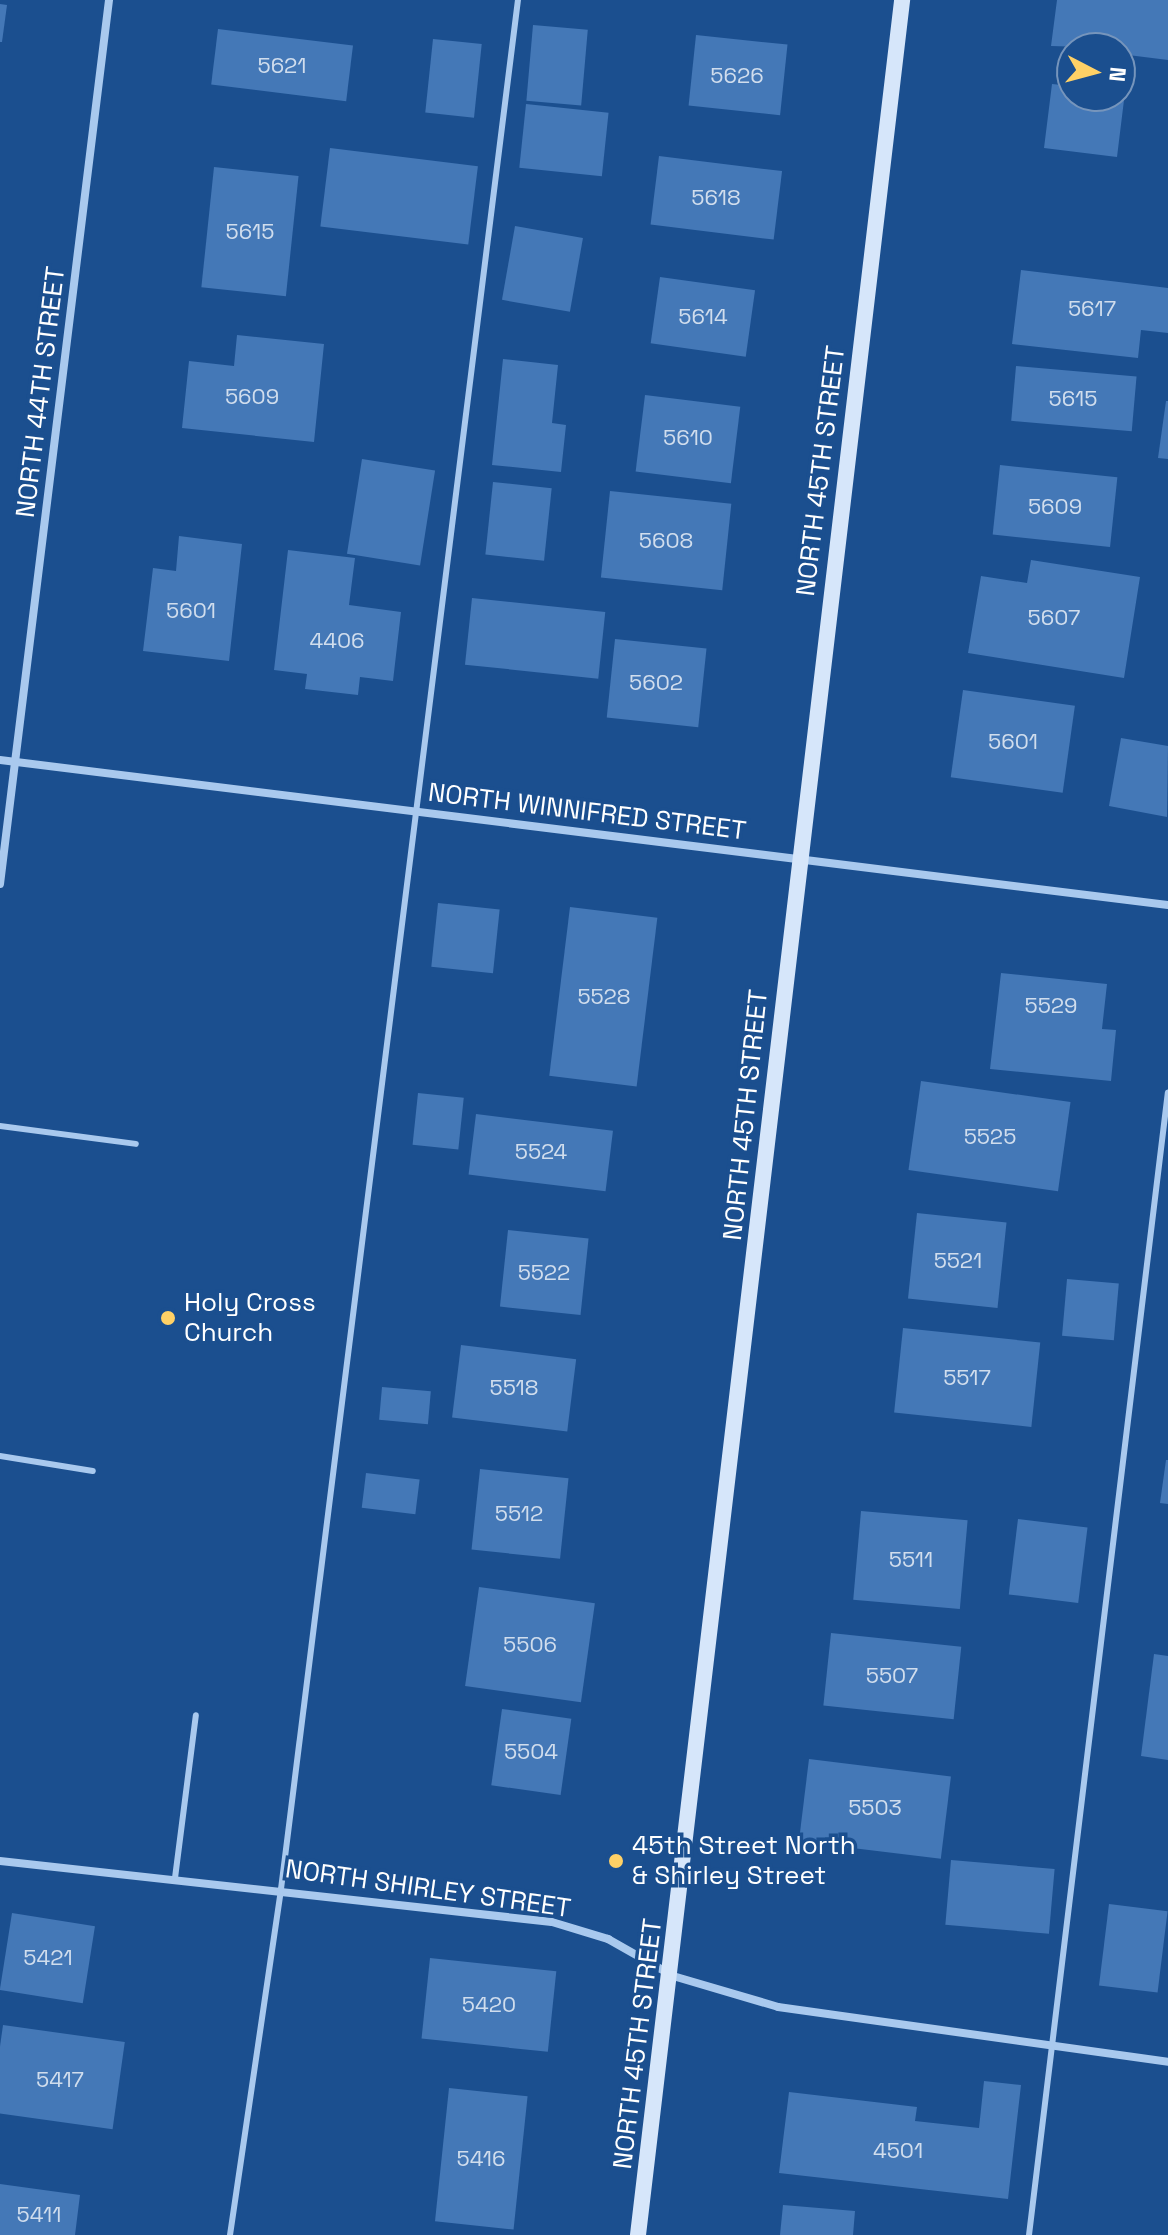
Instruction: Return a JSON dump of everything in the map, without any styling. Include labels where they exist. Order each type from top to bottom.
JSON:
[{"type":"street","name":"NORTH 44TH STREET","points":[[0,884],[109,0]]},
{"type":"street","name":"NORTH 45TH STREET","points":[[638,2235],[673,1976],[799,858],[902,0]]},
{"type":"street","name":"NORTH WINNIFRED STREET","points":[[0,760],[1168,905]]},
{"type":"street","name":"NORTH SHIRLEY STREET","points":[[0,1861],[281,1889],[552,1922],[608,1939],[673,1976],[778,2007],[1168,2062]]},
{"type":"lane","points":[[230,2235],[281,1889],[419,811],[518,0]]},
{"type":"lane","points":[[1029,2235],[1168,1092]]},
{"type":"lane","points":[[0,1126],[136,1144]]},
{"type":"lane","points":[[0,1456],[93,1471]]},
{"type":"lane","points":[[175,1878],[196,1715]]},
{"type":"building","points":[[1057,0],[1168,0],[1168,60],[1136,56],[1136,32],[1056,32],[1056,46],[1051,46]]},
{"type":"building","points":[[0,4],[7,5],[2,42],[0,42]]},
{"type":"building","points":[[533,25],[588,30],[581,106],[526,101]]},
{"type":"building","points":[[218,29],[353,46],[346,101],[211,85]]},
{"type":"building","points":[[696,35],[787,45],[780,115],[689,106]]},
{"type":"building","points":[[433,39],[482,44],[474,118],[425,113]]},
{"type":"building","points":[[1052,84],[1056,84],[1056,112],[1123,112],[1117,157],[1044,148]]},
{"type":"building","points":[[526,104],[609,113],[602,176],[519,168]]},
{"type":"building","points":[[330,148],[478,166],[468,245],[320,226]]},
{"type":"building","points":[[659,156],[782,171],[774,240],[651,224]]},
{"type":"building","points":[[214,167],[299,176],[286,296],[201,287]]},
{"type":"building","points":[[515,226],[583,238],[570,312],[502,300]]},
{"type":"building","points":[[1021,270],[1168,288],[1168,333],[1141,330],[1138,358],[1012,344]]},
{"type":"building","points":[[660,277],[755,290],[746,357],[651,343]]},
{"type":"building","points":[[237,335],[324,344],[314,442],[182,428],[189,361],[234,366]]},
{"type":"building","points":[[503,359],[558,365],[552,423],[566,425],[561,472],[492,465]]},
{"type":"building","points":[[1016,366],[1137,377],[1132,431],[1011,421]]},
{"type":"building","points":[[645,395],[740,407],[731,483],[636,471]]},
{"type":"building","points":[[1168,401],[1168,459],[1158,458]]},
{"type":"building","points":[[362,459],[435,471],[420,565],[347,554]]},
{"type":"building","points":[[1000,465],[1117,477],[1110,547],[993,535]]},
{"type":"building","points":[[493,482],[552,488],[544,561],[485,555]]},
{"type":"building","points":[[610,491],[731,504],[722,590],[601,578]]},
{"type":"building","points":[[179,536],[242,544],[229,661],[143,651],[153,568],[176,571]]},
{"type":"building","points":[[288,550],[355,558],[349,605],[401,612],[393,681],[360,677],[358,695],[305,689],[307,674],[274,670]]},
{"type":"building","points":[[1031,560],[1140,577],[1124,678],[968,653],[981,576],[1027,583]]},
{"type":"building","points":[[472,598],[605,612],[598,679],[465,665]]},
{"type":"building","points":[[615,639],[706,649],[698,727],[607,718]]},
{"type":"building","points":[[963,690],[1075,706],[1063,793],[951,777]]},
{"type":"building","points":[[1121,738],[1168,746],[1167,817],[1109,806]]},
{"type":"building","points":[[438,903],[500,909],[493,973],[431,967]]},
{"type":"building","points":[[570,907],[657,918],[637,1086],[549,1076]]},
{"type":"building","points":[[1001,973],[1107,984],[1102,1029],[1116,1030],[1111,1081],[990,1069]]},
{"type":"building","points":[[921,1081],[1071,1102],[1058,1191],[908,1170]]},
{"type":"building","points":[[418,1093],[464,1098],[458,1150],[413,1145]]},
{"type":"building","points":[[476,1114],[613,1131],[606,1191],[469,1175]]},
{"type":"building","points":[[917,1213],[1007,1222],[998,1308],[908,1299]]},
{"type":"building","points":[[508,1230],[589,1238],[581,1315],[500,1307]]},
{"type":"building","points":[[1067,1279],[1119,1284],[1114,1340],[1062,1336]]},
{"type":"building","points":[[903,1328],[1040,1342],[1031,1427],[894,1413]]},
{"type":"building","points":[[461,1345],[576,1359],[567,1432],[452,1417]]},
{"type":"building","points":[[382,1387],[431,1391],[428,1424],[379,1420]]},
{"type":"building","points":[[1168,1460],[1168,1504],[1160,1503]]},
{"type":"building","points":[[480,1469],[569,1478],[560,1559],[472,1550]]},
{"type":"building","points":[[366,1473],[420,1480],[415,1514],[362,1508]]},
{"type":"building","points":[[861,1511],[968,1520],[960,1609],[853,1600]]},
{"type":"building","points":[[1018,1519],[1087,1528],[1078,1603],[1009,1594]]},
{"type":"building","points":[[479,1587],[595,1603],[581,1702],[465,1686]]},
{"type":"building","points":[[831,1633],[961,1647],[954,1719],[823,1706]]},
{"type":"building","points":[[1154,1654],[1168,1656],[1168,1760],[1141,1756]]},
{"type":"building","points":[[502,1709],[571,1719],[561,1795],[491,1785]]},
{"type":"building","points":[[809,1759],[951,1776],[941,1859],[799,1841]]},
{"type":"building","points":[[951,1860],[1055,1869],[1049,1934],[945,1925]]},
{"type":"building","points":[[1109,1904],[1168,1911],[1158,1993],[1099,1985]]},
{"type":"building","points":[[12,1913],[95,1926],[83,2003],[0,1990]]},
{"type":"building","points":[[430,1958],[556,1971],[548,2052],[422,2039]]},
{"type":"building","points":[[3,2025],[125,2042],[113,2129],[0,2113]]},
{"type":"building","points":[[984,2081],[1021,2085],[1008,2199],[779,2173],[789,2092],[917,2107],[915,2121],[979,2128]]},
{"type":"building","points":[[449,2088],[528,2096],[514,2230],[435,2221]]},
{"type":"building","points":[[0,2184],[80,2195],[75,2235],[0,2235]]},
{"type":"building","points":[[783,2205],[855,2211],[853,2235],[780,2235]]},
{"type":"place","name":"Holy Cross Church","points":[[168,1318]]},
{"type":"place","name":"45th Street North & Shirley Street","points":[[616,1861]]}]
